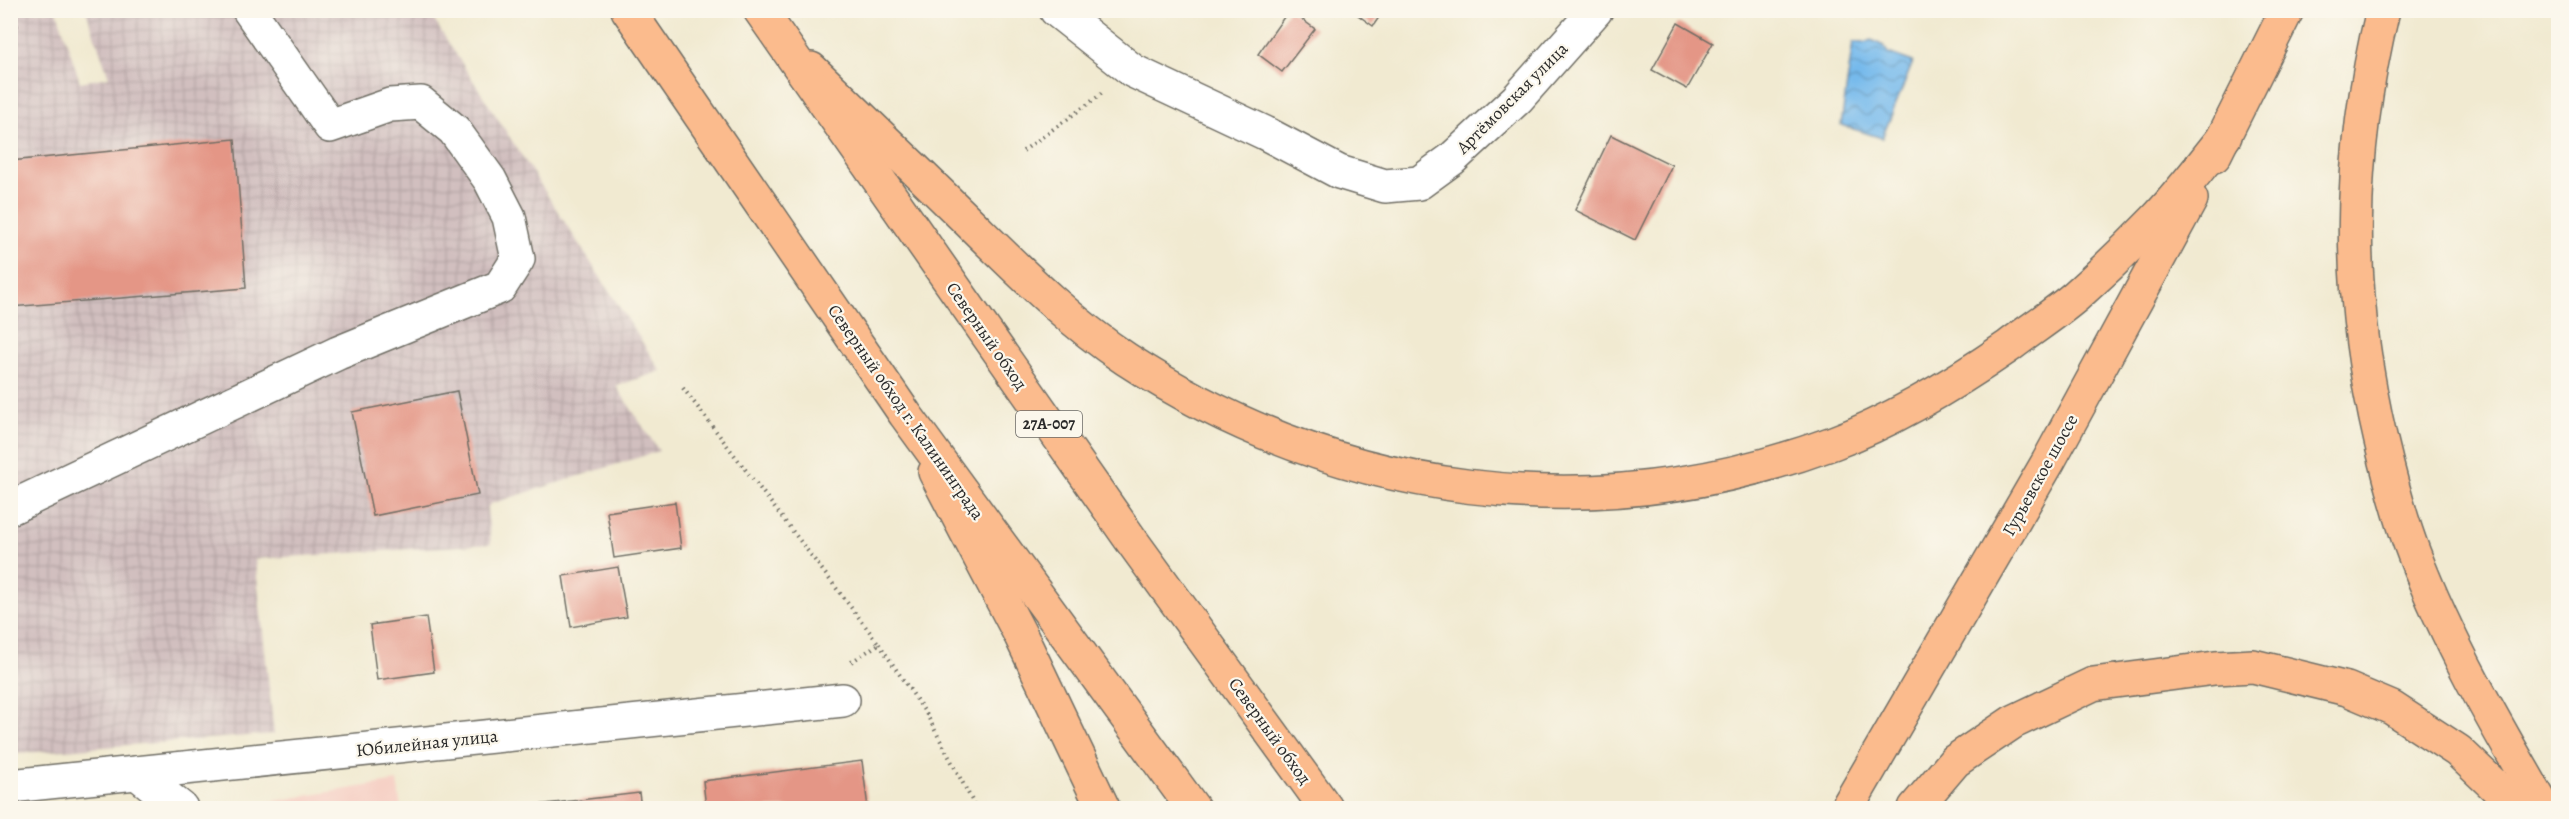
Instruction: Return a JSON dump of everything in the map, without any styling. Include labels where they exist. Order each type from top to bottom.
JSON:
[{"type":"main road","name":"Северный обход г. Калининграда","points":[[628,10],[905,414],[1193,808]]},
{"type":"main road","points":[[769,23],[1043,295],[1107,345],[1168,384],[1252,428],[1333,458],[1449,485],[1538,493],[1626,491],[1696,482],[1764,466],[1836,442],[1898,414],[1972,372],[2074,297],[2157,219],[2225,136],[2287,10]]},
{"type":"main road","points":[[2383,10],[2368,69],[2358,171],[2354,264],[2368,386],[2392,484],[2414,554],[2456,646],[2544,808]]},
{"type":"main road","name":"Северный обход","points":[[769,23],[1129,537],[1326,808]]},
{"type":"main road","name":"Гурьевское шоссе","points":[[1847,808],[2048,462],[2225,136]]},
{"type":"main road","points":[[905,414],[1021,636],[1103,808]]},
{"type":"main road","points":[[1915,808],[1955,762],[1965,755],[2013,722],[2093,684],[2215,668],[2253,666],[2347,689],[2392,708],[2458,751],[2518,808]]},
{"type":"street","points":[[10,508],[338,353],[500,287],[518,259],[509,217],[490,180],[454,130],[421,103],[390,105],[330,126],[249,10]]},
{"type":"street","name":"Артёмовская улица","points":[[1056,10],[1133,71],[1265,133],[1338,172],[1385,186],[1419,183],[1452,159],[1516,99],[1596,10]]},
{"type":"street","name":"Юбилейная улица","points":[[10,786],[137,773],[842,685]]},
{"type":"street","points":[[137,773],[181,808]]},
{"type":"path","points":[[1023,151],[1133,71]]},
{"type":"path","points":[[683,388],[879,644],[927,715],[976,808]]},
{"type":"path","points":[[842,685],[879,644]]},
{"type":"shaded area","points":[[11,11],[57,11],[80,82],[109,77],[86,11],[428,11],[661,371],[616,386],[659,451],[490,504],[487,509],[491,544],[255,559],[274,734],[11,754]]},
{"type":"shaded area","points":[[397,781],[401,808],[231,808]]},
{"type":"water","points":[[1871,40],[1884,46],[1888,53],[1913,62],[1882,138],[1841,125],[1853,42],[1864,43]]},
{"type":"building","points":[[10,10],[13,10],[18,26],[10,28]]},
{"type":"building","points":[[1289,10],[1315,29],[1282,72],[1258,54]]},
{"type":"building","points":[[1351,10],[1384,10],[1373,26]]},
{"type":"building","points":[[1678,23],[1713,43],[1687,89],[1652,70]]},
{"type":"building","points":[[1611,135],[1672,165],[1635,240],[1575,210]]},
{"type":"building","points":[[235,139],[246,288],[10,307],[10,161]]},
{"type":"building","points":[[457,391],[478,495],[373,516],[352,412]]},
{"type":"building","points":[[675,502],[681,548],[614,558],[607,512]]},
{"type":"building","points":[[618,567],[627,617],[571,627],[563,576]]},
{"type":"building","points":[[426,617],[434,672],[377,680],[370,625]]},
{"type":"building","points":[[862,761],[868,808],[706,808],[703,781]]},
{"type":"building","points":[[639,793],[641,808],[529,808],[529,806]]}]
